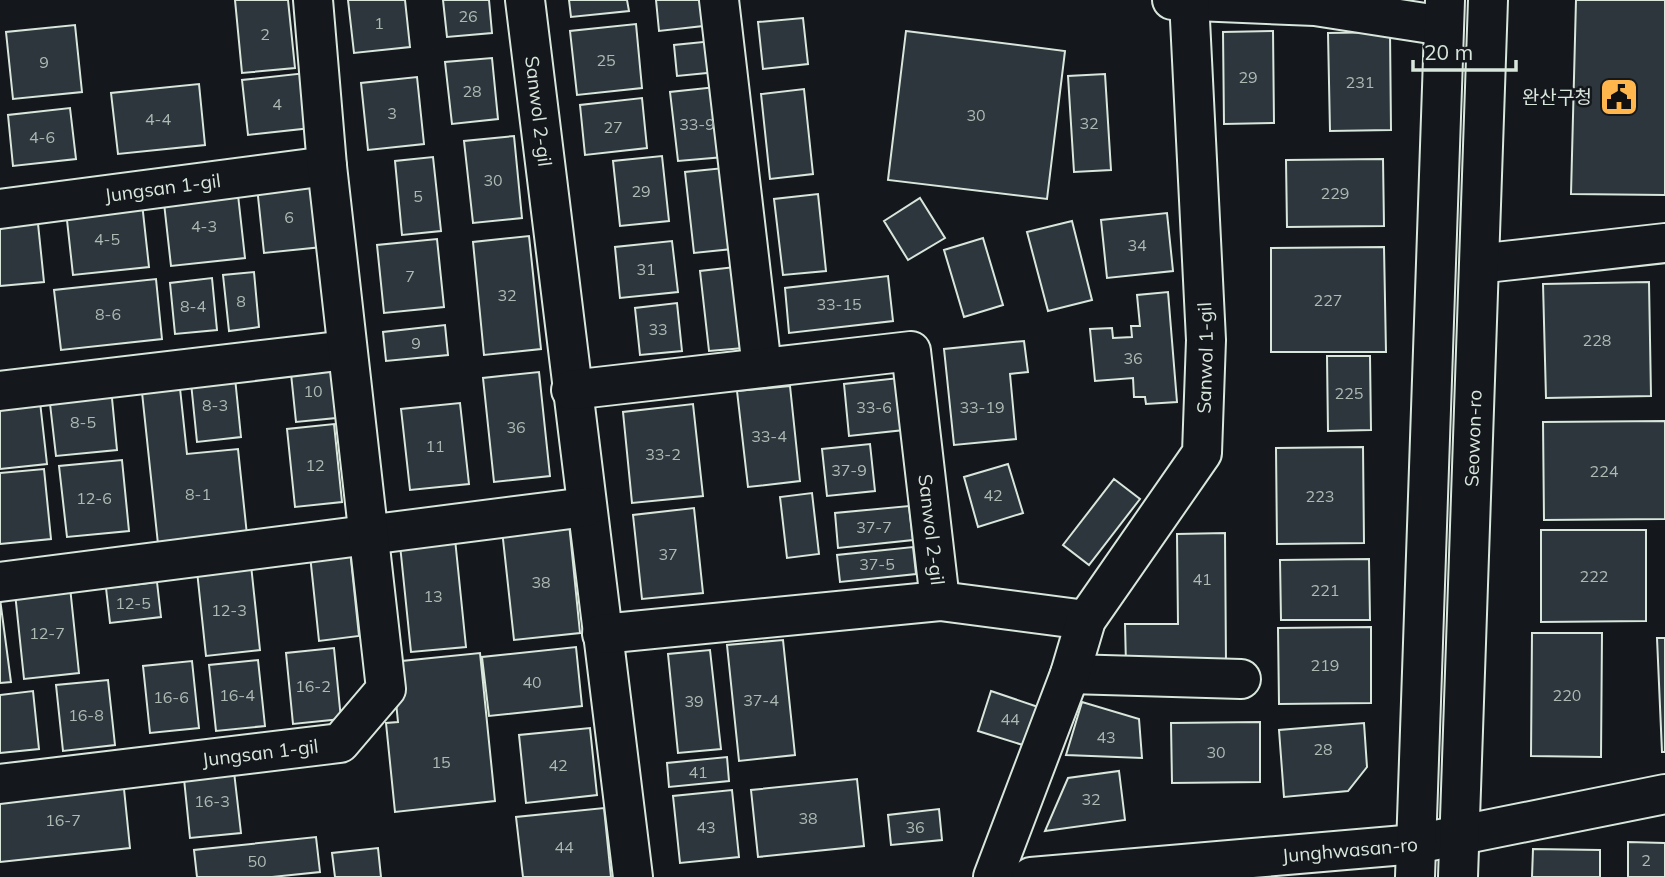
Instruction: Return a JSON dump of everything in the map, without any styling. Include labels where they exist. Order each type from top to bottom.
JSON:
[{"type":"street","name":"Jungsan 1-gil","points":[[0,784],[340,743],[386,689],[371,535],[327,166],[313,0]]},
{"type":"street","name":"Sanwol 2-gil","points":[[525,0],[633,877]]},
{"type":"street","points":[[719,0],[762,368]]},
{"type":"street","name":"Seowon-ro","points":[[1458,877],[1488,0]]},
{"type":"street","name":"Sanwol 1-gil","points":[[993,877],[1070,674],[1086,620],[1202,453],[1206,340],[1183,1],[1444,13]]},
{"type":"street","points":[[1416,861],[1438,271],[1444,13]]},
{"type":"street","name":"Jungsan 1-gil","points":[[0,209],[327,166]]},
{"type":"street","points":[[1495,262],[1665,243]]},
{"type":"street","points":[[0,391],[347,350]]},
{"type":"street","name":"Sanwol 2-gil","points":[[571,390],[911,351],[940,601],[602,634]]},
{"type":"street","points":[[4,581],[586,507]]},
{"type":"street","points":[[940,601],[1086,620]]},
{"type":"street","points":[[1070,674],[1241,679]]},
{"type":"street","name":"Junghwasan-ro","points":[[1031,877],[1416,861],[1459,835],[1665,794]]},
{"type":"building","points":[[235,0],[288,0],[295,68],[242,73]]},
{"type":"building","points":[[348,0],[405,0],[410,47],[354,53]]},
{"type":"building","points":[[443,0],[489,0],[492,33],[447,37]]},
{"type":"building","points":[[569,0],[627,0],[629,11],[571,17]]},
{"type":"building","points":[[656,0],[710,0],[712,25],[659,31]]},
{"type":"building","name":"완산구청","points":[[1576,0],[1665,0],[1665,195],[1571,194]]},
{"type":"building","points":[[803,18],[808,64],[763,69],[758,22]]},
{"type":"building","points":[[636,24],[642,88],[577,95],[570,31]]},
{"type":"building","points":[[75,25],[82,92],[13,99],[6,32]]},
{"type":"building","points":[[906,31],[1065,51],[1047,199],[888,180]]},
{"type":"building","points":[[1273,31],[1274,123],[1224,124],[1223,32]]},
{"type":"building","points":[[1390,32],[1391,130],[1330,131],[1328,33]]},
{"type":"building","points":[[713,41],[717,72],[677,76],[674,45]]},
{"type":"building","points":[[492,58],[498,119],[452,124],[445,62]]},
{"type":"building","points":[[306,73],[311,128],[248,135],[242,80]]},
{"type":"building","points":[[1105,74],[1111,170],[1074,172],[1068,76]]},
{"type":"building","points":[[417,77],[424,144],[368,150],[361,83]]},
{"type":"building","points":[[199,84],[205,145],[118,154],[111,93]]},
{"type":"building","points":[[716,87],[724,157],[678,161],[670,92]]},
{"type":"building","points":[[804,89],[813,174],[770,179],[761,94]]},
{"type":"building","points":[[642,98],[647,148],[585,155],[580,105]]},
{"type":"building","points":[[70,108],[76,159],[13,166],[8,115]]},
{"type":"building","points":[[514,136],[522,218],[473,223],[464,141]]},
{"type":"building","points":[[662,156],[669,221],[620,226],[613,161]]},
{"type":"building","points":[[433,157],[441,231],[402,235],[395,161]]},
{"type":"building","points":[[1383,159],[1384,226],[1287,227],[1286,160]]},
{"type":"building","points":[[724,168],[732,249],[694,253],[685,172]]},
{"type":"building","points":[[315,181],[322,247],[264,253],[257,187]]},
{"type":"building","points":[[237,186],[245,258],[171,266],[163,194]]},
{"type":"building","points":[[818,194],[826,271],[783,275],[774,199]]},
{"type":"building","points":[[920,198],[945,238],[908,260],[884,221]]},
{"type":"building","points":[[142,203],[149,267],[73,275],[66,211]]},
{"type":"building","points":[[1167,213],[1173,271],[1107,278],[1101,220]]},
{"type":"building","points":[[37,214],[44,282],[0,286],[0,218]]},
{"type":"building","points":[[1072,221],[1092,300],[1048,311],[1027,232]]},
{"type":"building","points":[[529,236],[541,349],[484,355],[473,242]]},
{"type":"building","points":[[983,238],[1003,305],[964,317],[944,250]]},
{"type":"building","points":[[437,239],[444,307],[384,313],[377,245]]},
{"type":"building","points":[[672,241],[678,292],[620,298],[615,247]]},
{"type":"building","points":[[1384,247],[1386,352],[1271,352],[1271,248]]},
{"type":"building","points":[[735,267],[744,348],[709,351],[700,271]]},
{"type":"building","points":[[254,272],[259,327],[229,331],[223,275]]},
{"type":"building","points":[[888,276],[893,321],[789,333],[785,288]]},
{"type":"building","points":[[212,278],[217,330],[175,334],[170,283]]},
{"type":"building","points":[[156,279],[162,339],[61,350],[54,290]]},
{"type":"building","points":[[1649,282],[1651,396],[1546,398],[1543,284]]},
{"type":"building","points":[[1168,292],[1177,402],[1146,404],[1145,397],[1134,397],[1133,378],[1095,381],[1090,329],[1112,328],[1113,338],[1132,337],[1131,326],[1140,326],[1137,295]]},
{"type":"building","points":[[677,303],[682,351],[640,355],[635,308]]},
{"type":"building","points":[[445,325],[448,355],[386,361],[383,332]]},
{"type":"building","points":[[1024,341],[1028,372],[1010,374],[1016,439],[954,445],[944,349]]},
{"type":"building","points":[[1327,356],[1370,356],[1371,430],[1328,431]]},
{"type":"building","points":[[330,360],[336,418],[296,422],[290,364]]},
{"type":"building","points":[[234,368],[241,437],[197,442],[190,373]]},
{"type":"building","points":[[539,372],[550,476],[494,482],[483,378]]},
{"type":"building","points":[[899,378],[904,430],[849,436],[844,384]]},
{"type":"building","points":[[179,379],[187,454],[238,449],[247,535],[158,544],[141,383]]},
{"type":"building","points":[[790,386],[800,481],[748,487],[737,391]]},
{"type":"building","points":[[111,388],[117,450],[56,456],[49,395]]},
{"type":"building","points":[[39,393],[47,464],[0,469],[0,397]]},
{"type":"building","points":[[460,403],[469,484],[410,490],[401,409]]},
{"type":"building","points":[[693,404],[703,496],[632,503],[623,412]]},
{"type":"building","points":[[1665,421],[1665,519],[1544,520],[1543,422]]},
{"type":"building","points":[[334,424],[342,502],[295,507],[287,429]]},
{"type":"building","points":[[870,444],[875,491],[827,496],[822,449]]},
{"type":"building","points":[[1363,447],[1364,543],[1277,544],[1276,448]]},
{"type":"building","points":[[122,460],[129,531],[67,537],[59,466]]},
{"type":"building","points":[[1008,464],[1023,513],[978,527],[964,477]]},
{"type":"building","points":[[44,469],[51,539],[0,544],[0,473]]},
{"type":"building","points":[[1114,479],[1140,499],[1089,565],[1063,545]]},
{"type":"building","points":[[812,493],[819,554],[787,558],[780,497]]},
{"type":"building","points":[[909,506],[913,540],[838,548],[835,513]]},
{"type":"building","points":[[694,508],[703,593],[642,599],[633,515]]},
{"type":"building","points":[[569,523],[580,633],[514,640],[502,530]]},
{"type":"building","points":[[1541,530],[1646,530],[1646,621],[1541,622]]},
{"type":"building","points":[[1225,533],[1226,664],[1126,665],[1125,624],[1178,624],[1177,534]]},
{"type":"building","points":[[455,539],[466,647],[411,652],[400,545]]},
{"type":"building","points":[[913,547],[916,574],[840,582],[837,555]]},
{"type":"building","points":[[350,550],[359,636],[319,641],[310,555]]},
{"type":"building","points":[[1369,559],[1370,620],[1281,620],[1280,560]]},
{"type":"building","points":[[251,565],[260,650],[206,656],[197,571]]},
{"type":"building","points":[[157,582],[161,617],[110,623],[106,588]]},
{"type":"building","points":[[70,587],[79,673],[24,679],[15,593]]},
{"type":"building","points":[[0,599],[11,682],[0,683]]},
{"type":"building","points":[[1371,627],[1371,703],[1279,704],[1278,628]]},
{"type":"building","points":[[1532,633],[1602,633],[1601,757],[1531,756]]},
{"type":"building","points":[[1657,638],[1665,638],[1665,752],[1662,752]]},
{"type":"building","points":[[783,640],[795,755],[739,761],[727,645]]},
{"type":"building","points":[[576,647],[582,706],[489,716],[482,657]]},
{"type":"building","points":[[334,648],[341,719],[293,724],[286,653]]},
{"type":"building","points":[[710,650],[721,749],[678,753],[668,654]]},
{"type":"building","points":[[480,653],[495,801],[395,812],[386,723],[398,722],[392,662]]},
{"type":"building","points":[[258,660],[265,726],[216,731],[209,665]]},
{"type":"building","points":[[192,661],[199,728],[150,733],[143,666]]},
{"type":"building","points":[[108,680],[115,745],[63,751],[56,685]]},
{"type":"building","points":[[33,691],[39,749],[0,753],[0,695]]},
{"type":"building","points":[[991,691],[1041,708],[1029,747],[978,731]]},
{"type":"building","points":[[1082,702],[1139,719],[1142,758],[1066,755]]},
{"type":"building","points":[[1260,722],[1260,782],[1172,783],[1171,723]]},
{"type":"building","points":[[1364,723],[1367,767],[1348,791],[1284,797],[1279,730]]},
{"type":"building","points":[[590,728],[597,795],[526,803],[519,735]]},
{"type":"building","points":[[727,757],[729,781],[669,787],[667,763]]},
{"type":"building","points":[[233,763],[241,833],[190,838],[183,769]]},
{"type":"building","points":[[1119,771],[1125,820],[1045,831],[1068,778]]},
{"type":"building","points":[[123,779],[130,848],[0,862],[0,791]]},
{"type":"building","points":[[857,779],[864,846],[758,857],[751,790]]},
{"type":"building","points":[[732,790],[739,857],[680,863],[673,796]]},
{"type":"building","points":[[604,808],[611,877],[523,877],[516,817]]},
{"type":"building","points":[[939,809],[942,840],[891,845],[888,815]]},
{"type":"building","points":[[316,837],[320,872],[272,877],[197,877],[194,850]]},
{"type":"building","points":[[1628,842],[1665,843],[1665,877],[1628,877]]},
{"type":"building","points":[[378,848],[381,877],[335,877],[332,853]]},
{"type":"building","points":[[1533,849],[1600,850],[1600,877],[1532,877]]},
{"type":"place","name":"완산구청","points":[[1619,97]]}]
